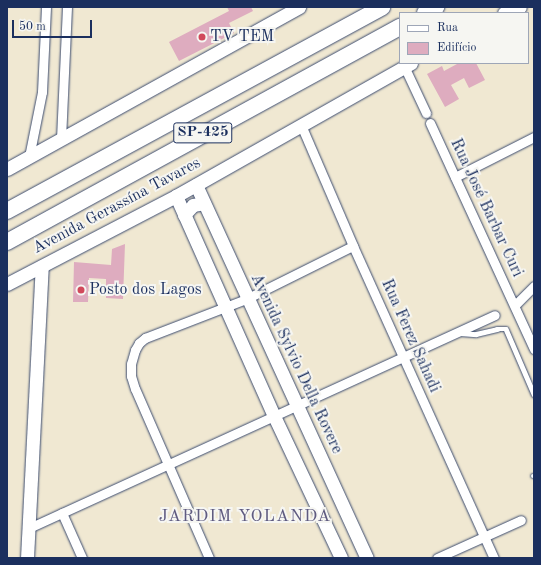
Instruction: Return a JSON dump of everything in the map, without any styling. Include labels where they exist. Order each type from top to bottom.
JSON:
[{"type":"highway","name":"SP-425","points":[[7,211],[382,7]]},
{"type":"highway","points":[[427,12],[436,7]]},
{"type":"highway","name":"SP-425","points":[[7,242],[399,28]]},
{"type":"main road","points":[[7,169],[299,7]]},
{"type":"main road","points":[[507,12],[520,7]]},
{"type":"main road","name":"Avenida Gerassína Tavares","points":[[7,284],[176,196],[408,65]]},
{"type":"main road","name":"Avenida Sylvio Della Rovere","points":[[196,185],[246,299],[367,558]]},
{"type":"main road","points":[[176,196],[274,416],[341,558]]},
{"type":"main road","points":[[184,215],[192,205],[204,203]]},
{"type":"main road","points":[[27,558],[42,266]]},
{"type":"street","points":[[29,157],[42,92],[46,7]]},
{"type":"street","points":[[61,139],[67,7]]},
{"type":"street","points":[[408,65],[426,113]]},
{"type":"street","name":"Rua José Barbar Curi","points":[[430,123],[534,349]]},
{"type":"street","name":"Rua Ferez Sahadi","points":[[301,125],[353,246],[494,558]]},
{"type":"street","points":[[455,177],[534,137]]},
{"type":"street","points":[[209,558],[135,389],[131,376],[131,364],[135,350],[139,343],[145,338],[226,308],[353,246]]},
{"type":"street","points":[[515,305],[534,286]]},
{"type":"street","points":[[29,528],[495,315]]},
{"type":"street","points":[[62,513],[82,558]]},
{"type":"street","points":[[437,558],[522,520]]},
{"type":"lane","points":[[455,333],[476,334],[497,328],[506,329],[534,394]]},
{"type":"building","name":"TV TEM","points":[[227,7],[251,7],[253,11],[229,23],[234,33],[179,61],[169,42],[229,11]]},
{"type":"building","points":[[457,64],[477,64],[485,80],[469,88],[464,78],[451,85],[459,99],[445,107],[427,74],[442,66],[444,71]]},
{"type":"building","points":[[125,244],[123,299],[106,298],[106,279],[89,278],[88,302],[73,302],[74,262],[111,265],[112,249]]},
{"type":"place","name":"TV TEM","points":[[202,37]]},
{"type":"place","name":"Posto dos Lagos","points":[[81,290]]},
{"type":"district","name":"JARDIM YOLANDA","points":[[245,517]]}]
